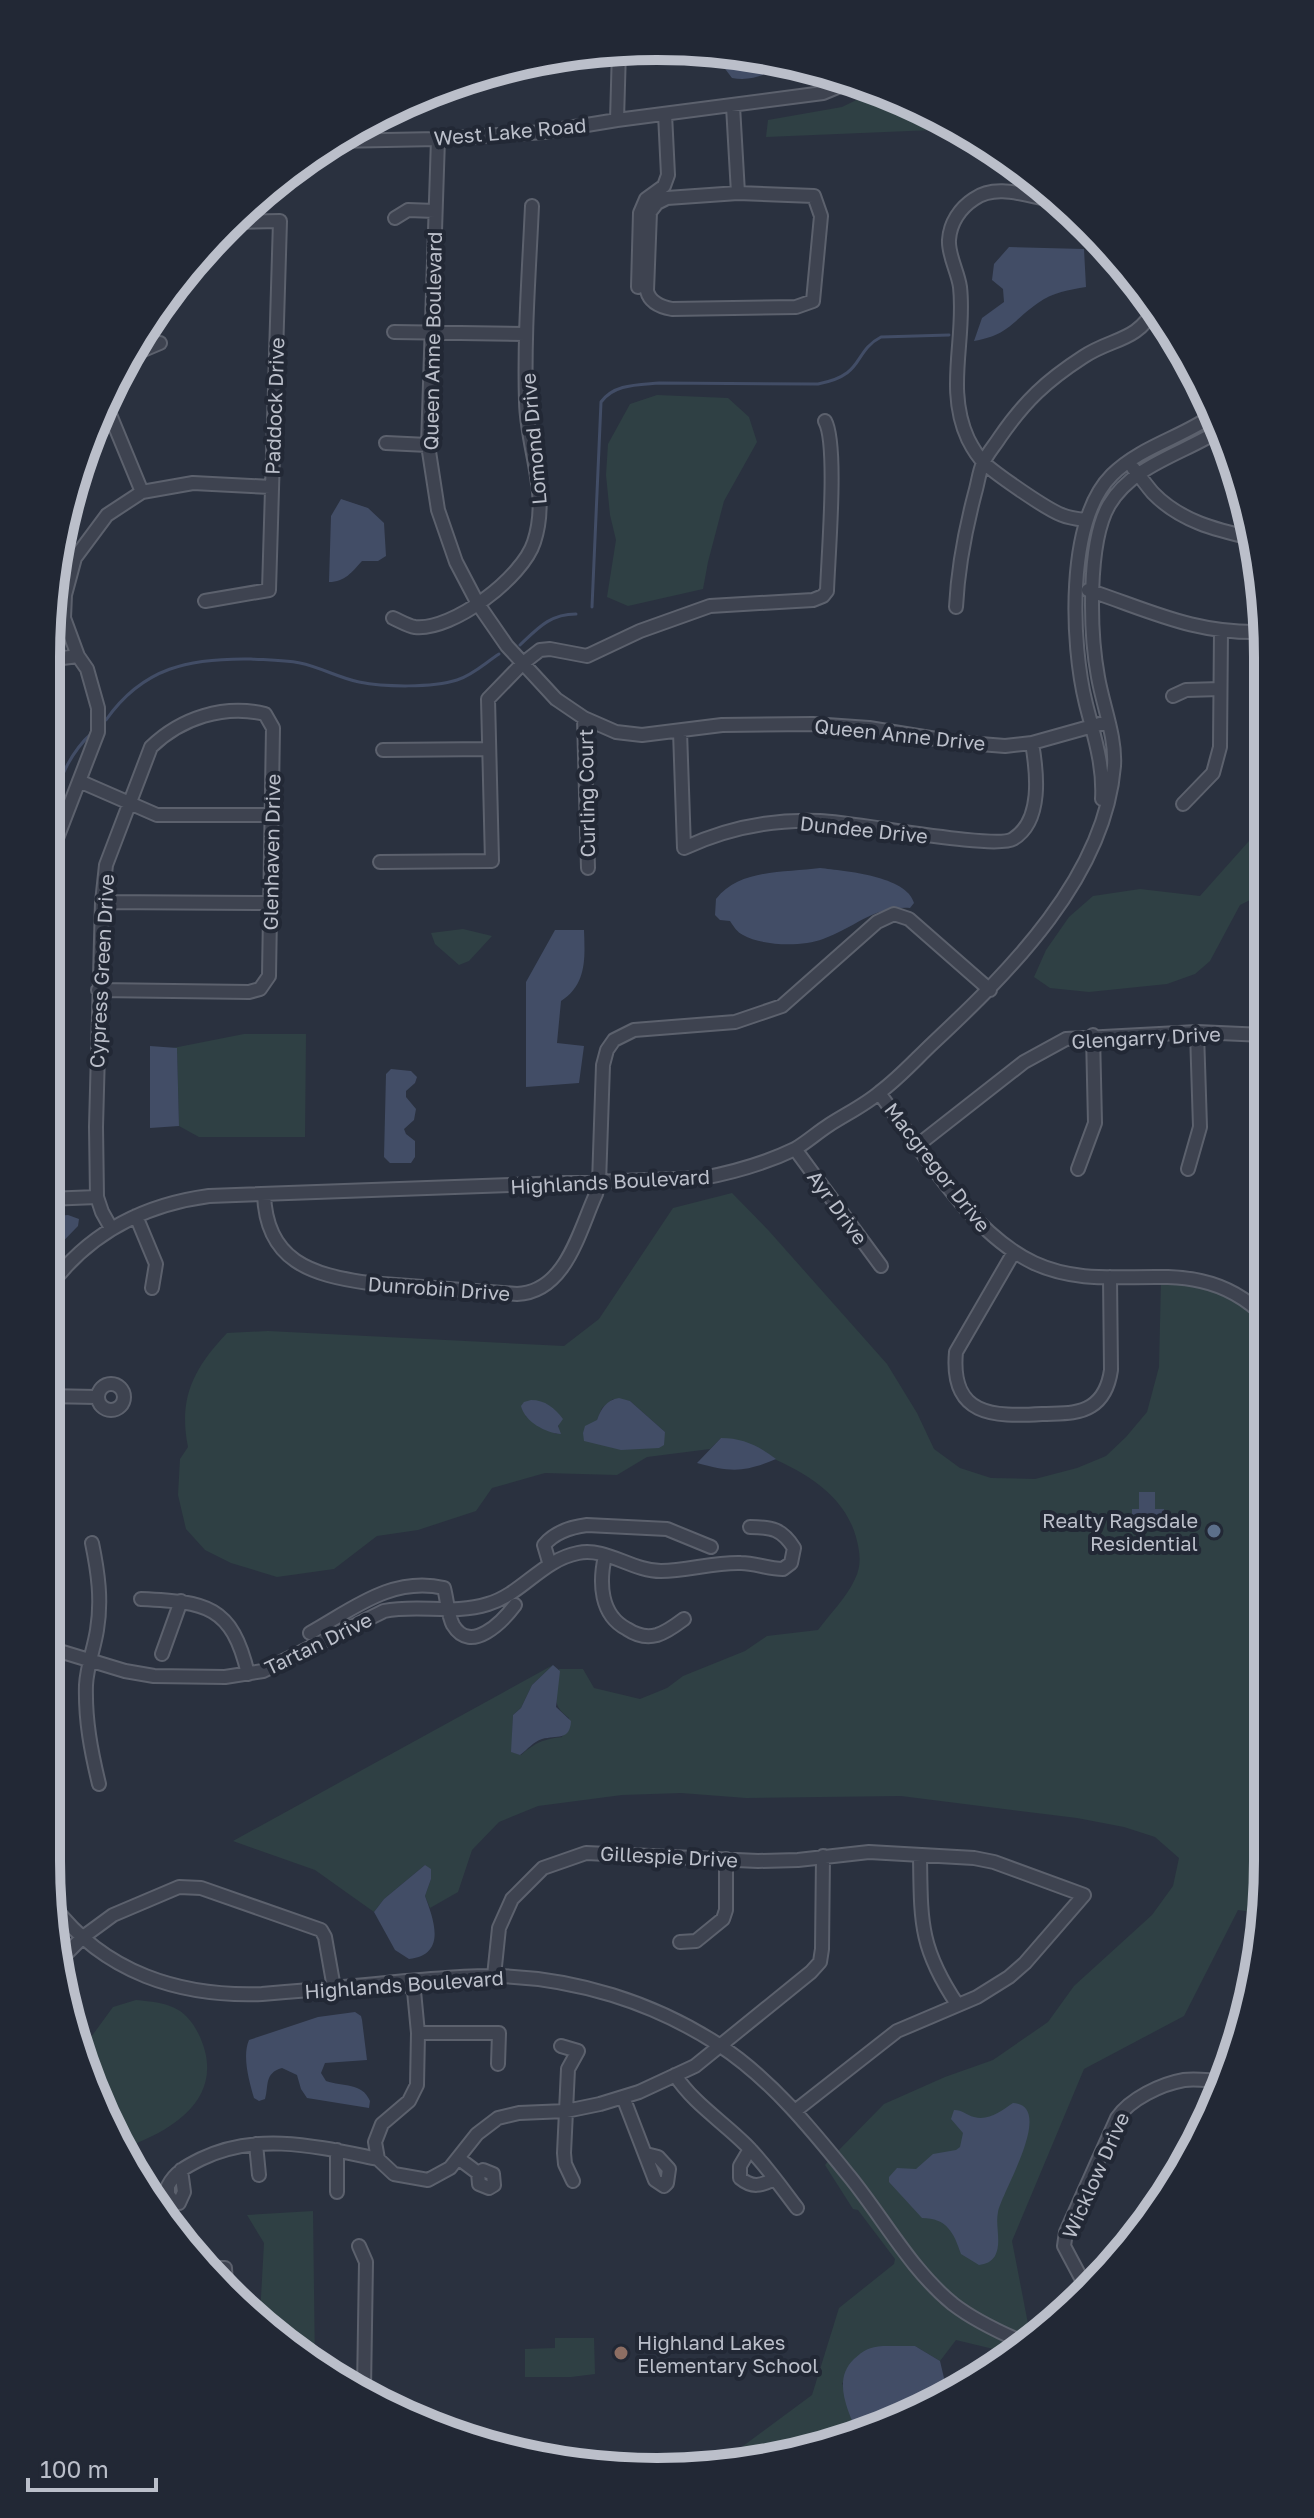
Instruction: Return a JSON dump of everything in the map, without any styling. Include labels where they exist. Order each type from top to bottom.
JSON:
[{"type":"street","points":[[617,120],[619,61]]},
{"type":"street","name":"West Lake Road","points":[[358,141],[544,132],[823,93],[836,88]]},
{"type":"street","points":[[733,106],[738,193]]},
{"type":"street","points":[[638,287],[640,213],[646,199],[664,186],[668,175],[665,114]]},
{"type":"street","name":"Queen Anne Boulevard","points":[[438,139],[428,445],[436,498],[448,543],[478,604],[522,664]]},
{"type":"street","points":[[1040,199],[996,191],[976,197],[954,221],[949,241],[960,287],[961,339],[956,364],[957,395],[968,440],[983,463],[1058,514],[1085,520]]},
{"type":"street","points":[[738,193],[814,196],[821,216],[813,301],[796,307],[672,309],[659,306],[647,291],[650,212],[657,203],[667,198],[738,193]]},
{"type":"street","name":"Lomond Drive","points":[[393,618],[413,627],[448,621],[478,604],[526,561],[535,541],[539,519],[537,462],[528,429],[526,405],[532,206]]},
{"type":"street","points":[[395,218],[408,210],[435,211]]},
{"type":"street","name":"Paddock Drive","points":[[205,601],[269,590],[280,221],[249,222]]},
{"type":"street","points":[[956,607],[965,529],[983,463],[1024,403],[1033,395],[1087,354],[1128,337],[1149,319]]},
{"type":"street","points":[[394,332],[526,334]]},
{"type":"street","points":[[146,349],[160,343]]},
{"type":"street","points":[[111,417],[142,492]]},
{"type":"street","name":"Highlands Boulevard","points":[[1101,824],[1102,778],[1077,644],[1077,587],[1085,520],[1103,484],[1128,462],[1204,419]]},
{"type":"street","points":[[380,862],[492,861],[488,699],[522,664],[545,649],[591,655],[640,631],[710,606],[813,600],[823,596],[827,591],[831,473],[830,431],[825,421]]},
{"type":"street","name":"Highlands Boulevard","points":[[60,1273],[111,1228],[186,1199],[703,1178],[742,1169],[795,1149],[879,1093],[990,990],[1039,931],[1079,873],[1092,848],[1108,802],[1114,765],[1093,642],[1093,592],[1099,534],[1117,493],[1139,474],[1211,435]]},
{"type":"street","points":[[386,443],[428,445]]},
{"type":"street","points":[[1128,462],[1153,493],[1186,517],[1214,529],[1242,536]]},
{"type":"street","points":[[60,830],[98,732],[98,708],[87,669],[78,656],[64,618],[65,595],[75,558],[107,515],[142,492],[193,483],[271,487]]},
{"type":"street","points":[[1077,587],[1184,625],[1253,632]]},
{"type":"street","points":[[1183,804],[1213,773],[1220,747],[1221,630]]},
{"type":"street","points":[[60,658],[78,656]]},
{"type":"street","name":"Queen Anne Drive","points":[[522,664],[556,699],[584,718],[616,732],[642,735],[722,725],[813,724],[869,728],[1005,746],[1032,743],[1107,722]]},
{"type":"street","points":[[1173,696],[1186,690],[1220,689]]},
{"type":"street","name":"Cypress Green Drive","points":[[111,1228],[97,1197],[96,1127],[98,990],[106,865],[151,747],[163,735],[200,716],[218,712],[265,714]]},
{"type":"street","name":"Glenhaven Drive","points":[[98,990],[249,992],[260,989],[269,976],[273,728],[265,714]]},
{"type":"street","name":"Curling Court","points":[[584,718],[588,868]]},
{"type":"street","name":"Dundee Drive","points":[[680,731],[684,848],[756,823],[819,820],[980,843],[1010,842],[1030,820],[1036,793],[1032,743]]},
{"type":"street","points":[[383,750],[489,749]]},
{"type":"street","points":[[79,781],[157,815],[271,815]]},
{"type":"street","points":[[102,902],[270,903]]},
{"type":"street","points":[[599,1183],[604,1058],[614,1040],[627,1032],[735,1022],[782,1006],[877,922],[894,914],[909,919],[990,990]]},
{"type":"street","points":[[1188,1169],[1200,1127],[1197,1032]]},
{"type":"street","name":"Glengarry Drive","points":[[918,1145],[1024,1062],[1058,1042],[1093,1035],[1197,1032],[1254,1035]]},
{"type":"street","points":[[1078,1169],[1095,1123],[1093,1035]]},
{"type":"street","name":"Macgregor Drive","points":[[879,1093],[980,1225],[1014,1252],[1036,1264],[1066,1274],[1192,1278],[1229,1290],[1254,1307]]},
{"type":"street","name":"Ayr Drive","points":[[795,1149],[881,1266]]},
{"type":"street","name":"Dunrobin Drive","points":[[264,1194],[267,1220],[277,1244],[290,1258],[310,1269],[369,1283],[517,1294],[543,1288],[556,1276],[599,1183]]},
{"type":"street","points":[[60,1198],[97,1197]]},
{"type":"street","points":[[136,1216],[156,1264],[152,1288]]},
{"type":"street","points":[[1014,1252],[956,1352],[957,1383],[965,1399],[978,1409],[994,1415],[1071,1413],[1090,1407],[1103,1395],[1110,1383],[1111,1370],[1110,1277]]},
{"type":"street","points":[[60,1396],[96,1397]]},
{"type":"street","points":[[549,1562],[544,1545],[549,1539],[576,1526],[667,1529],[711,1547]]},
{"type":"street","name":"Tartan Drive","points":[[60,1651],[125,1671],[154,1676],[225,1677],[248,1674],[290,1660],[384,1611],[399,1608],[467,1609],[498,1600],[549,1562],[578,1553],[595,1552],[659,1571],[741,1563],[783,1569],[791,1563],[794,1548],[785,1534],[766,1527],[750,1527]]},
{"type":"street","points":[[92,1543],[100,1592],[97,1631],[86,1682],[87,1734],[99,1784]]},
{"type":"street","points":[[605,1556],[600,1576],[603,1598],[618,1625],[647,1637],[665,1631],[684,1619]]},
{"type":"street","points":[[310,1633],[384,1592],[404,1585],[444,1588],[451,1623],[457,1630],[473,1636],[495,1629],[515,1605]]},
{"type":"street","points":[[141,1599],[181,1601],[213,1611],[229,1625],[242,1648],[248,1674]]},
{"type":"street","points":[[162,1654],[181,1601]]},
{"type":"street","name":"Gillespie Drive","points":[[494,1976],[503,1916],[517,1893],[543,1868],[586,1853],[798,1860],[869,1852],[920,1855],[994,1862],[1084,1895],[1009,1977],[977,1997],[957,2004]]},
{"type":"street","points":[[795,2111],[897,2031],[957,2004],[932,1962],[924,1940],[920,1855]]},
{"type":"street","points":[[181,2170],[218,2152],[244,2144],[301,2143],[378,2159],[394,2174],[428,2180],[450,2168],[477,2134],[498,2118],[519,2113],[566,2111],[623,2097],[695,2066],[820,1962],[823,1856]]},
{"type":"street","points":[[680,1942],[696,1941],[723,1919],[726,1910],[726,1859]]},
{"type":"street","points":[[67,1953],[113,1915],[179,1887],[201,1888],[321,1930],[334,1988]]},
{"type":"street","name":"Highlands Boulevard","points":[[63,1915],[83,1937],[126,1967],[183,1989],[225,1995],[494,1976],[545,1980],[615,1996],[663,2014],[720,2045],[760,2078],[795,2111],[938,2289],[970,2316],[1015,2338]]},
{"type":"street","points":[[378,2159],[375,2142],[382,2124],[409,2101],[417,2085],[418,2033],[414,1988],[405,1982]]},
{"type":"street","points":[[418,2033],[499,2033],[498,2064]]},
{"type":"street","points":[[561,2046],[578,2051],[568,2069],[566,2111],[565,2164],[573,2181]]},
{"type":"street","points":[[675,2075],[688,2094],[750,2149],[797,2208]]},
{"type":"street","name":"Wicklow Drive","points":[[1082,2280],[1064,2243],[1066,2232],[1126,2104],[1184,2080],[1212,2081]]},
{"type":"street","points":[[623,2097],[646,2154]]},
{"type":"street","points":[[256,2144],[259,2175]]},
{"type":"street","points":[[750,2149],[740,2166],[740,2178],[754,2186],[774,2179]]},
{"type":"street","points":[[337,2150],[337,2192]]},
{"type":"street","points":[[458,2158],[478,2173]]},
{"type":"street","points":[[359,2246],[366,2262],[364,2381]]},
{"type":"shaded area","points":[[863,97],[936,130],[766,137],[768,120],[842,107]]},
{"type":"shaded area","points":[[657,395],[728,398],[749,417],[757,442],[724,501],[703,589],[628,606],[607,597],[616,540],[606,475],[608,444],[630,404]]},
{"type":"shaded area","points":[[1254,806],[1254,898],[1240,905],[1210,961],[1195,974],[1167,984],[1089,992],[1050,988],[1034,977],[1046,950],[1069,917],[1093,896],[1140,889],[1200,896],[1249,841]]},
{"type":"shaded area","points":[[463,929],[492,936],[469,961],[459,965],[435,944],[431,933]]},
{"type":"shaded area","points":[[244,1034],[306,1034],[305,1137],[199,1137],[179,1126],[177,1049],[173,1048]]},
{"type":"shaded area","points":[[732,1193],[887,1364],[917,1413],[934,1449],[960,1468],[991,1478],[1035,1479],[1077,1468],[1106,1456],[1147,1412],[1159,1367],[1161,1280],[1218,1292],[1254,1315],[1252,1912],[1238,1910],[1184,2016],[1084,2069],[1012,2241],[1029,2328],[1019,2336],[997,2326],[954,2298],[918,2260],[836,2153],[884,2104],[993,2060],[1048,2022],[1074,1986],[1152,1915],[1173,1886],[1179,1858],[1155,1837],[1077,1818],[901,1796],[746,1798],[681,1793],[622,1795],[538,1806],[499,1822],[472,1850],[458,1892],[430,1908],[425,1896],[431,1879],[425,1865],[384,1899],[374,1912],[315,1870],[233,1841],[553,1665],[532,1685],[521,1708],[513,1715],[512,1752],[521,1755],[540,1742],[562,1737],[569,1718],[556,1702],[559,1669],[583,1669],[594,1688],[640,1699],[667,1688],[683,1676],[745,1651],[767,1636],[818,1630],[848,1592],[857,1574],[859,1553],[848,1517],[835,1500],[819,1485],[781,1462],[721,1438],[710,1449],[647,1457],[617,1475],[545,1473],[492,1488],[476,1511],[418,1530],[377,1536],[334,1569],[277,1577],[231,1563],[205,1550],[186,1529],[178,1495],[180,1459],[188,1447],[185,1429],[187,1399],[198,1372],[227,1333],[268,1331],[564,1346],[599,1319],[673,1208]],"holes":[[[613,1399],[630,1401],[665,1432],[659,1448],[612,1448],[597,1420],[602,1408]],[[525,1416],[559,1423],[560,1433],[556,1434]]]},
{"type":"shaded area","points":[[136,2000],[175,2008],[195,2027],[206,2056],[207,2074],[195,2103],[170,2126],[137,2143],[135,2151],[105,2089],[88,2041],[113,2007]]},
{"type":"shaded area","points":[[829,2160],[922,2279],[1013,2340],[998,2350],[956,2340],[940,2361],[915,2346],[842,2383],[854,2424],[812,2438],[733,2453],[812,2395],[839,2308],[894,2264],[895,2259],[858,2210],[853,2209],[825,2165]]},
{"type":"shaded area","points":[[313,2211],[315,2350],[260,2308],[264,2243],[247,2215]]},
{"type":"shaded area","points":[[555,2338],[594,2338],[595,2374],[525,2377],[525,2349],[555,2348]]},
{"type":"water","points":[[721,64],[773,71],[747,79],[732,78]]},
{"type":"water","points":[[1009,247],[1084,249],[1086,287],[1049,296],[1003,331],[974,341],[982,318],[1004,302],[1003,289],[992,280],[994,264]]},
{"type":"water","points":[[341,499],[368,508],[384,523],[386,556],[378,561],[362,561],[344,578],[329,582],[331,516]]},
{"type":"water","points":[[820,868],[859,873],[888,881],[909,894],[914,903],[910,908],[885,910],[823,939],[793,944],[751,939],[739,932],[730,921],[720,920],[715,915],[716,899],[738,882],[764,874]]},
{"type":"water","points":[[555,930],[584,930],[583,970],[576,987],[561,1001],[557,1043],[584,1046],[579,1083],[526,1087],[526,982]]},
{"type":"water","points":[[150,1046],[177,1048],[179,1126],[150,1128]]},
{"type":"water","points":[[391,1069],[411,1071],[417,1077],[406,1091],[406,1097],[416,1109],[414,1120],[404,1129],[415,1141],[415,1157],[411,1163],[390,1163],[384,1157],[386,1074]]},
{"type":"water","points":[[60,1216],[79,1219],[78,1226],[60,1245]]},
{"type":"water","points":[[619,1398],[630,1401],[665,1432],[664,1445],[659,1448],[621,1450],[584,1441],[585,1426],[597,1420],[607,1403]]},
{"type":"water","points":[[531,1400],[545,1403],[560,1415],[563,1419],[558,1426],[561,1434],[531,1422],[521,1406]]},
{"type":"water","points":[[721,1438],[750,1444],[776,1459],[737,1470],[697,1463]]},
{"type":"water","points":[[1139,1492],[1155,1492],[1155,1509],[1164,1509],[1164,1522],[1132,1521],[1132,1509],[1139,1509]]},
{"type":"water","points":[[553,1665],[560,1671],[556,1707],[571,1721],[568,1732],[539,1740],[520,1755],[511,1752],[513,1715],[521,1708],[532,1685]]},
{"type":"water","points":[[425,1865],[431,1869],[425,1896],[435,1934],[429,1951],[409,1959],[395,1950],[374,1912],[384,1899]]},
{"type":"water","points":[[355,2012],[362,2020],[367,2060],[325,2063],[321,2073],[326,2081],[362,2091],[370,2101],[369,2108],[307,2098],[297,2075],[282,2068],[272,2073],[268,2080],[265,2099],[259,2101],[254,2098],[246,2061],[249,2040],[318,2017]]},
{"type":"water","points":[[1013,2103],[1025,2108],[1029,2118],[1028,2133],[998,2212],[997,2251],[990,2261],[979,2265],[961,2254],[948,2228],[938,2221],[922,2218],[889,2182],[889,2177],[897,2168],[916,2169],[933,2154],[960,2147],[963,2133],[951,2119],[954,2110],[985,2118]]},
{"type":"water","points":[[915,2346],[940,2361],[944,2384],[854,2424],[844,2395],[844,2376],[854,2359],[870,2348]]},
{"type":"waterway","points":[[592,607],[601,402],[606,396],[627,386],[659,383],[818,384],[844,375],[881,337],[949,335]]},
{"type":"waterway","points":[[520,645],[552,619],[576,614]]},
{"type":"waterway","points":[[106,720],[120,702],[152,677],[188,664],[229,659],[294,662],[359,682],[394,686],[447,683],[474,672],[499,654]]},
{"type":"waterway","points":[[60,780],[76,751],[92,733]]},
{"type":"place","name":"Realty Ragsdale Residential","points":[[1214,1531]]},
{"type":"place","name":"Highland Lakes Elementary School","points":[[621,2353]]}]
